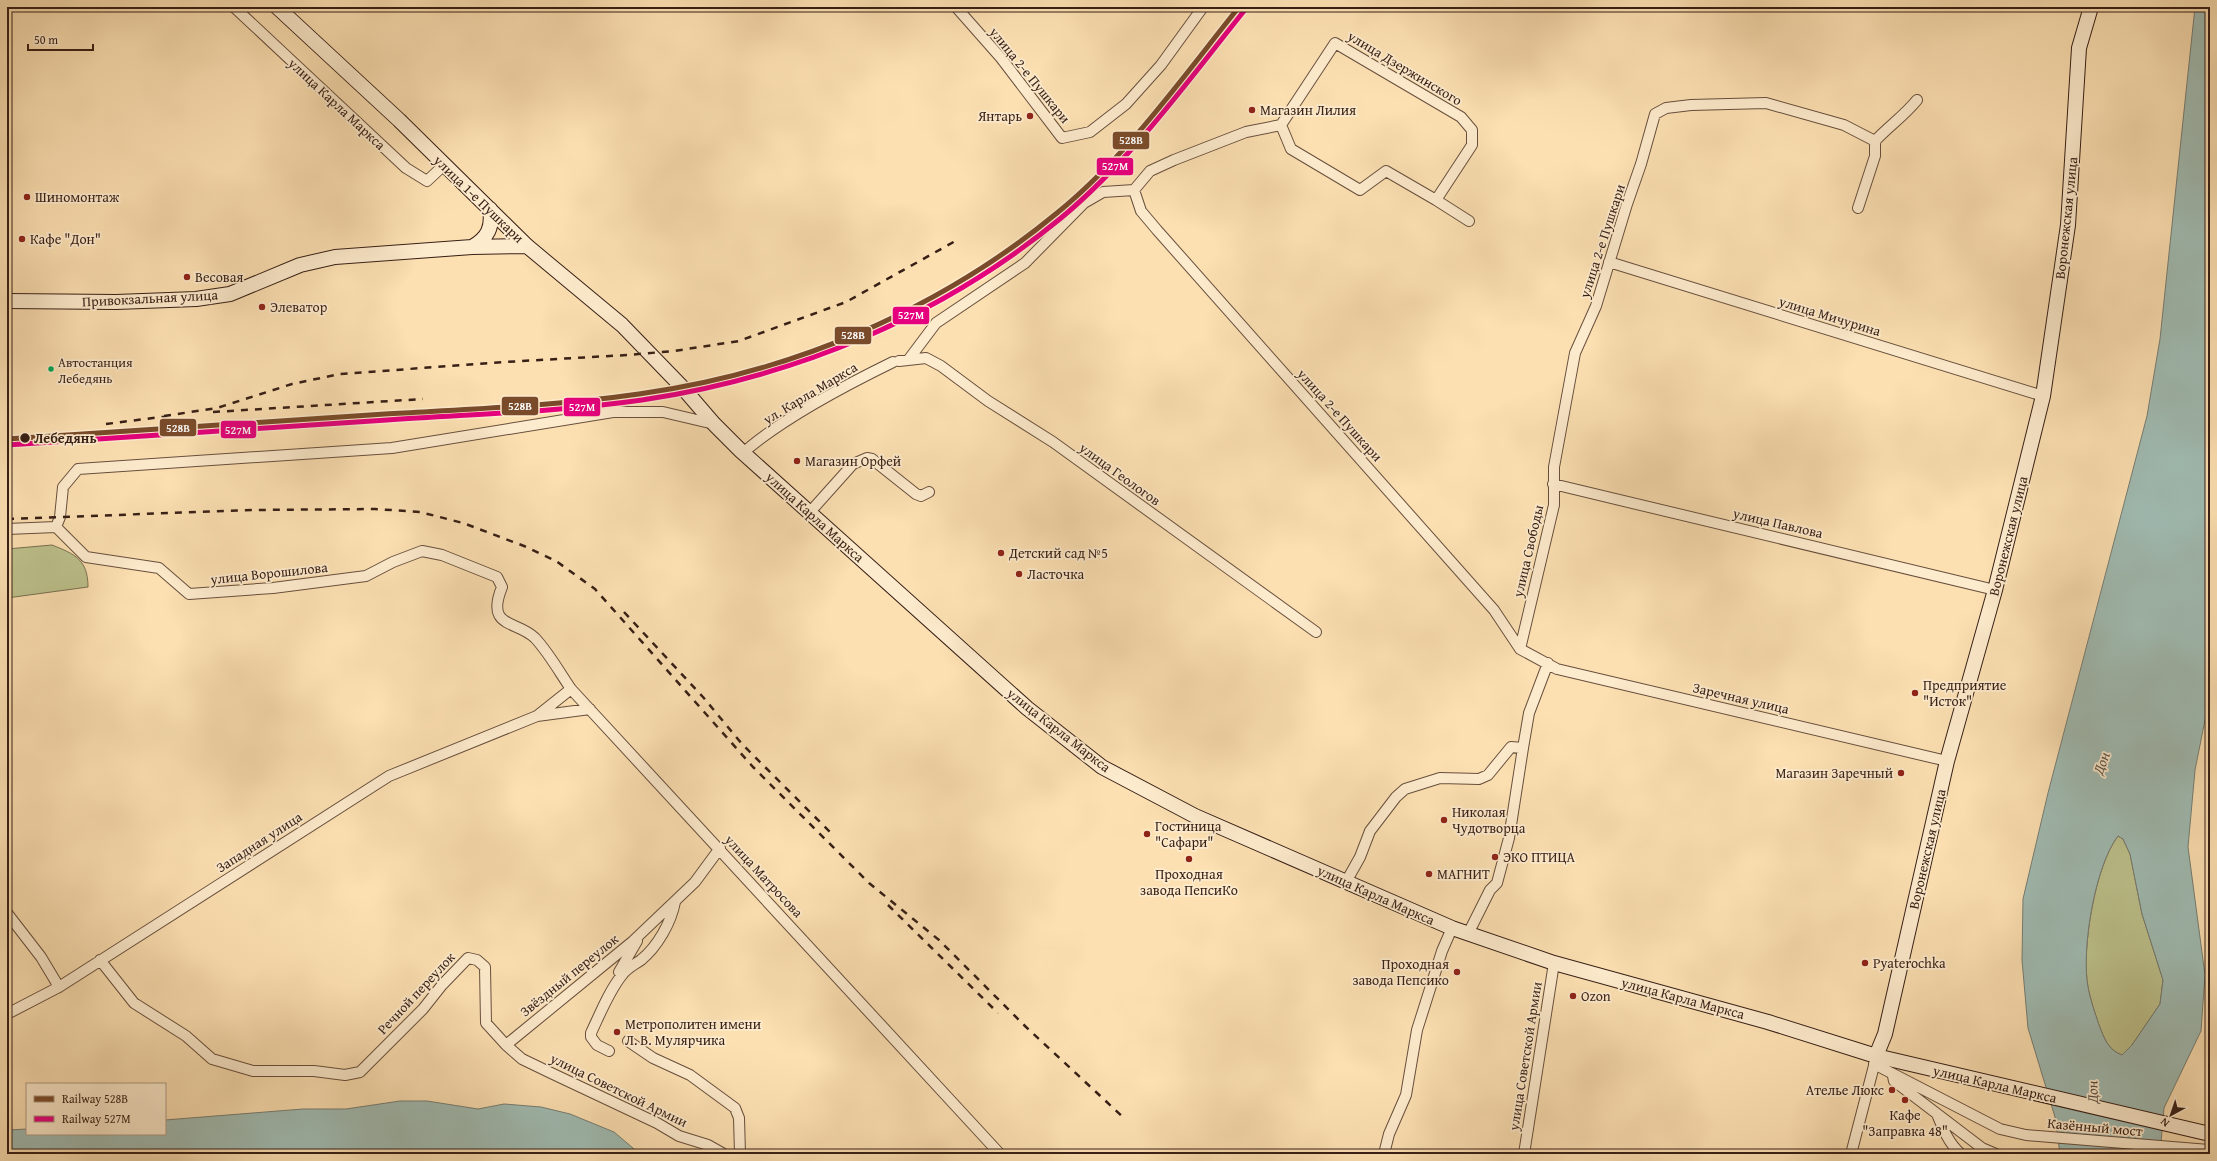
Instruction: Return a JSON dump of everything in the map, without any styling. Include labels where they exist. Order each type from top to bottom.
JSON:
[{"type":"main road","name":"улица 1-е Пушкари","points":[[277,7],[399,120],[527,246],[622,325],[684,388]]},
{"type":"main road","name":"Воронежская улица","points":[[1875,1060],[1885,1034],[1947,761],[1995,590],[2043,396],[2068,225],[2079,48],[2091,7]]},
{"type":"main road","points":[[472,247],[480,243],[491,229],[492,220],[490,209]]},
{"type":"main road","name":"Привокзальная улица","points":[[7,301],[116,302],[196,299],[230,294],[300,265],[335,257],[472,247],[527,246]]},
{"type":"main road","name":"улица Карла Маркса","points":[[684,388],[714,424],[743,453],[1027,708],[1102,767],[1185,811],[1452,928],[1554,963],[1768,1022],[1896,1068],[2010,1087],[2210,1134]]},
{"type":"street","name":"улица Карла Маркса","points":[[234,7],[406,168],[427,181],[444,165]]},
{"type":"street","name":"улица 2-е Пушкари","points":[[956,7],[1001,58],[1062,138],[1090,132],[1126,104],[1160,65],[1203,7]]},
{"type":"street","name":"улица Дзержинского","points":[[1281,125],[1335,43],[1461,117],[1472,130],[1472,145],[1436,200]]},
{"type":"street","points":[[1858,208],[1875,156],[1875,141],[1898,118],[1904,115],[1917,100]]},
{"type":"street","name":"улица 2-е Пушкари","points":[[1565,411],[1575,353],[1596,306],[1641,164],[1655,114],[1666,108],[1691,105],[1766,103],[1844,125],[1875,141]]},
{"type":"street","points":[[900,361],[936,324],[1026,263],[1084,203],[1103,192],[1134,190],[1150,171],[1246,132],[1281,125],[1291,149],[1360,190],[1386,171],[1469,221]]},
{"type":"street","name":"улица 2-е Пушкари","points":[[1134,190],[1141,210],[1157,230],[1494,610],[1520,649]]},
{"type":"street","name":"улица Мичурина","points":[[1609,262],[2043,396]]},
{"type":"street","name":"улица Геологов","points":[[900,361],[926,358],[942,366],[988,401],[1053,442],[1316,632]]},
{"type":"street","name":"ул. Карла Маркса","points":[[743,453],[783,423],[861,378],[900,361]]},
{"type":"street","name":"улица Свободы","points":[[1520,649],[1554,505],[1554,467],[1565,411]]},
{"type":"street","points":[[7,529],[56,527],[60,517],[63,487],[78,469],[392,448],[613,412],[662,412],[714,424]]},
{"type":"street","points":[[810,512],[853,464],[867,458],[872,459],[894,478],[921,496],[929,492]]},
{"type":"street","name":"улица Павлова","points":[[1553,484],[1995,590]]},
{"type":"street","name":"улица Ворошилова","points":[[56,527],[86,557],[159,568],[189,594],[273,588],[366,576],[393,562],[422,551],[442,556],[497,577],[502,587],[497,600],[499,614],[506,623]]},
{"type":"street","name":"улица Матросова","points":[[506,623],[534,637],[571,689],[720,848],[1000,1154]]},
{"type":"street","name":"Заречная улица","points":[[1520,649],[1557,669],[1947,761]]},
{"type":"street","points":[[1468,934],[1490,890],[1497,883],[1509,838],[1529,714],[1548,664]]},
{"type":"street","points":[[537,716],[571,689]]},
{"type":"street","points":[[537,716],[590,709]]},
{"type":"street","name":"Западная улица","points":[[7,1014],[59,987],[389,776],[537,716]]},
{"type":"street","points":[[1346,882],[1360,857],[1370,831],[1396,797],[1405,789],[1440,778],[1479,779],[1488,775],[1511,747],[1523,748]]},
{"type":"street","name":"Звёздный переулок","points":[[506,1045],[639,935],[695,882],[720,848]]},
{"type":"street","points":[[609,1051],[597,1045],[591,1037],[591,1033],[619,980],[631,965],[640,961],[650,951],[667,925],[675,901]]},
{"type":"street","points":[[7,913],[41,957],[59,987]]},
{"type":"street","points":[[1384,1154],[1389,1134],[1406,1095],[1417,1030],[1442,951],[1452,928]]},
{"type":"street","points":[[619,980],[619,972],[639,935]]},
{"type":"street","name":"Речной переулок","points":[[100,960],[134,1003],[186,1036],[212,1059],[253,1071],[314,1071],[345,1075],[360,1072],[423,1009],[442,985],[468,958],[477,960],[485,967],[486,1023],[506,1045]]},
{"type":"street","name":"улица Советской Армии","points":[[1524,1154],[1554,963]]},
{"type":"street","points":[[628,1041],[653,1058],[690,1075],[735,1108],[739,1118],[740,1154]]},
{"type":"street","name":"улица Советской Армии","points":[[506,1045],[522,1059],[657,1123],[679,1136],[708,1145],[724,1154]]},
{"type":"street","points":[[1851,1154],[1875,1060]]},
{"type":"street","name":"улица Карла Маркса","points":[[1896,1068],[2000,1129],[2026,1135]]},
{"type":"street","points":[[1896,1068],[1894,1081],[1982,1151],[1996,1154]]},
{"type":"street","points":[[1937,1114],[1951,1143],[1962,1154]]},
{"type":"street","name":"Казённый мост","points":[[2026,1135],[2208,1150]]},
{"type":"green space","points":[[52,545],[79,559],[86,570],[88,587],[7,598],[7,549]]},
{"type":"green space","points":[[2118,836],[2123,839],[2130,854],[2142,914],[2163,980],[2160,1004],[2132,1045],[2122,1055],[2110,1047],[2103,1034],[2090,996],[2086,971],[2088,931],[2097,887],[2110,850]]},
{"type":"water","name":"Дон","points":[[2195,7],[2210,7],[2210,695],[2195,770],[2188,847],[2205,975],[2201,1031],[2164,1108],[2160,1154],[2060,1154],[2055,1117],[2028,1028],[2022,960],[2023,899],[2048,793],[2147,416],[2160,339]],"holes":[[[2118,836],[2123,839],[2130,854],[2142,914],[2163,980],[2160,1004],[2132,1045],[2122,1055],[2113,1050],[2107,1043],[2096,1016],[2088,987],[2086,952],[2092,908],[2103,867],[2110,849]]]},
{"type":"water","points":[[400,1101],[427,1101],[478,1109],[504,1104],[541,1107],[570,1114],[614,1132],[640,1154],[7,1154],[8,1130],[26,1129],[26,1135],[166,1135],[166,1120],[303,1109],[346,1109]]},
{"type":"railway","points":[[164,416],[217,408],[292,384],[340,374],[627,355],[674,351],[739,341],[846,302],[959,239]]},
{"type":"railway","points":[[213,412],[423,399]]},
{"type":"railway","points":[[106,424],[169,416]]},
{"type":"railway","points":[[7,519],[252,510],[375,509],[420,512],[463,523],[524,546],[556,561],[595,589],[753,767],[869,883],[939,940],[1025,1026],[1124,1118]]},
{"type":"railway","points":[[624,612],[703,697],[742,744],[830,832]]},
{"type":"railway","points":[[888,905],[998,1013]]},
{"type":"rail line","name":"528В","points":[[7,439],[512,407],[607,398],[696,384],[752,371],[807,353],[860,332],[913,308],[963,280],[1011,248],[1057,213],[1083,190],[1131,141],[1239,7]]},
{"type":"rail line","name":"527М","points":[[7,445],[514,412],[610,404],[699,390],[755,376],[810,358],[864,338],[916,313],[966,285],[1015,253],[1061,218],[1112,171],[1158,119],[1244,11]]},
{"type":"place","name":"Магазин Лилия","points":[[1252,110]]},
{"type":"place","name":"Янтарь","points":[[1030,116]]},
{"type":"place","name":"Шиномонтаж","points":[[27,197]]},
{"type":"place","name":"Кафе \"Дон\"","points":[[22,239]]},
{"type":"place","name":"Весовая","points":[[187,277]]},
{"type":"place","name":"Элеватор","points":[[262,307]]},
{"type":"place","name":"Автостанция Лебедянь","points":[[51,369]]},
{"type":"place","name":"Лебедянь","points":[[25,438]]},
{"type":"place","name":"Магазин Орфей","points":[[797,461]]},
{"type":"place","name":"Детский сад №5","points":[[1001,553]]},
{"type":"place","name":"Ласточка","points":[[1019,574]]},
{"type":"place","name":"Предприятие \"Исток\"","points":[[1915,693]]},
{"type":"place","name":"Магазин Заречный","points":[[1901,773]]},
{"type":"place","name":"Николая Чудотворца","points":[[1444,820]]},
{"type":"place","name":"Гостиница \"Сафари\"","points":[[1147,834]]},
{"type":"place","name":"ЭКО ПТИЦА","points":[[1495,857]]},
{"type":"place","name":"Проходная завода ПепсиКо","points":[[1189,859]]},
{"type":"place","name":"МАГНИТ","points":[[1429,874]]},
{"type":"place","name":"Pyaterochka","points":[[1865,963]]},
{"type":"place","name":"Проходная завода Пепсико","points":[[1457,972]]},
{"type":"place","name":"Ozon","points":[[1573,996]]},
{"type":"place","name":"Метрополитен имени Л. В. Мулярчика","points":[[617,1032]]},
{"type":"place","name":"Ателье Люкс","points":[[1892,1090]]},
{"type":"place","name":"Кафе \"Заправка 48\"","points":[[1905,1100]]}]
